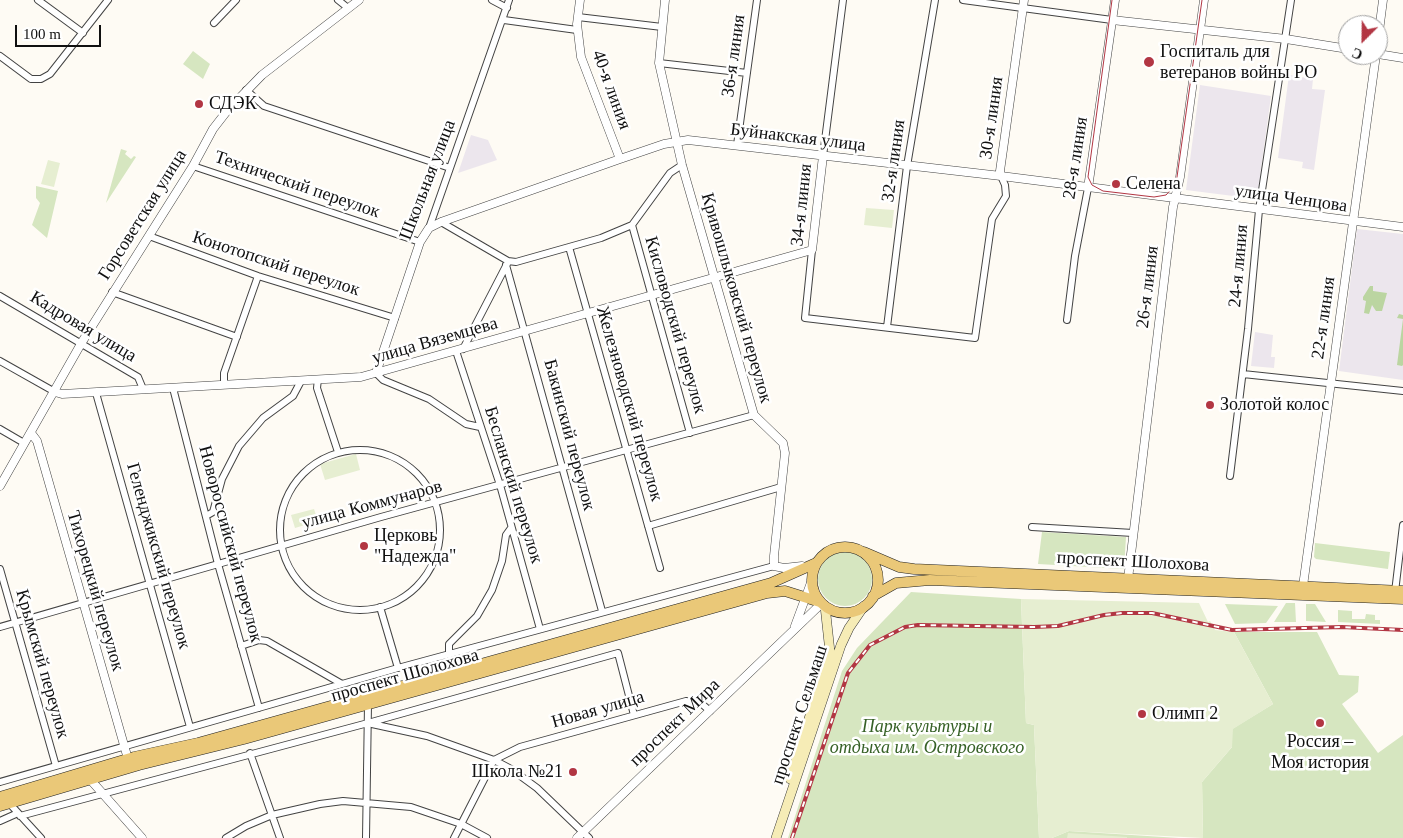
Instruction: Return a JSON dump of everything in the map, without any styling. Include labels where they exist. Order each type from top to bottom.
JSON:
[{"type":"main road","points":[[840,547],[854,548],[864,552],[873,563],[877,574],[877,588],[873,596],[864,606],[854,611],[844,612],[822,604],[815,595],[812,565],[827,551],[840,547]]},
{"type":"main road","name":"проспект Шолохова","points":[[864,552],[905,568],[1303,586],[1399,594]]},
{"type":"main road","name":"проспект Шолохова","points":[[3,802],[128,759],[198,742],[772,582],[812,565]]},
{"type":"main road","name":"проспект Шолохова","points":[[873,596],[896,584],[930,580],[1399,594]]},
{"type":"main road","name":"проспект Шолохова","points":[[86,775],[368,704],[767,593],[785,592],[807,597],[822,604]]},
{"type":"main road","name":"проспект Сельмаш","points":[[770,838],[830,652],[822,604]]},
{"type":"main road","name":"проспект Сельмаш","points":[[776,838],[841,645],[849,628],[864,606]]},
{"type":"street","points":[[38,0],[83,33]]},
{"type":"street","points":[[0,56],[31,79],[41,79],[50,74],[108,0]]},
{"type":"street","points":[[214,22],[236,0]]},
{"type":"street","points":[[338,0],[348,8]]},
{"type":"street","name":"Горсоветская улица","points":[[0,486],[82,342],[193,166],[213,129],[246,90],[262,75],[359,0]]},
{"type":"street","points":[[492,0],[507,8]]},
{"type":"street","name":"Школьная улица","points":[[376,373],[420,242],[429,228],[510,0]]},
{"type":"street","name":"40-я линия","points":[[580,0],[577,30],[581,57],[620,159]]},
{"type":"street","name":"Кривошлыковский переулок","points":[[665,0],[659,63],[682,165],[754,415],[783,443],[785,453],[773,566]]},
{"type":"street","name":"36-я линия","points":[[737,145],[757,0]]},
{"type":"street","name":"34-я линия","points":[[843,0],[805,318],[887,327]]},
{"type":"street","name":"32-я линия","points":[[887,327],[907,166],[935,0]]},
{"type":"street","points":[[963,0],[1112,20],[1200,28],[1338,47]]},
{"type":"street","name":"30-я линия","points":[[887,327],[975,338],[992,219],[1006,196],[1005,185],[1000,171],[1024,0]]},
{"type":"street","name":"28-я линия","points":[[1067,320],[1075,256],[1088,188],[1115,0]]},
{"type":"street","name":"26-я линия","points":[[1128,579],[1173,207],[1176,198],[1204,0]]},
{"type":"street","name":"24-я линия","points":[[1230,476],[1259,210],[1291,0]]},
{"type":"street","points":[[1381,15],[1383,0]]},
{"type":"street","points":[[578,17],[662,27]]},
{"type":"street","points":[[504,20],[577,30]]},
{"type":"street","points":[[1388,56],[1403,58]]},
{"type":"street","points":[[659,63],[747,73]]},
{"type":"street","name":"22-я линия","points":[[1303,586],[1376,65]]},
{"type":"street","points":[[246,90],[264,106],[450,168]]},
{"type":"street","name":"Буйнакская улица","points":[[429,228],[441,222],[620,159],[688,140],[1176,198]]},
{"type":"street","points":[[441,222],[507,263],[516,262],[618,233],[632,225],[670,173],[682,165]]},
{"type":"street","name":"Технический переулок","points":[[193,166],[420,242]]},
{"type":"street","name":"улица Ченцова","points":[[1176,198],[1403,228]]},
{"type":"street","name":"Кисловодский переулок","points":[[632,225],[690,433]]},
{"type":"street","name":"Конотопский переулок","points":[[149,236],[258,276],[396,318]]},
{"type":"street","name":"Железноводский переулок","points":[[569,248],[660,568]]},
{"type":"street","name":"улица Вяземцева","points":[[55,392],[62,394],[361,377],[812,250]]},
{"type":"street","points":[[460,350],[507,263]]},
{"type":"street","name":"Бакинский переулок","points":[[507,263],[602,612]]},
{"type":"street","points":[[224,384],[224,373],[258,276]]},
{"type":"street","points":[[112,292],[237,337]]},
{"type":"street","name":"Кадровая улица","points":[[0,296],[82,342],[138,377],[143,389]]},
{"type":"street","name":"Бесланский переулок","points":[[460,350],[480,427],[500,485],[540,629]]},
{"type":"street","points":[[0,361],[55,392]]},
{"type":"street","points":[[376,373],[383,380],[429,399],[466,424],[480,427]]},
{"type":"street","points":[[1242,374],[1403,390]]},
{"type":"street","points":[[318,380],[317,388],[338,452]]},
{"type":"street","points":[[206,516],[213,512],[222,479],[239,446],[263,418],[293,396],[301,381]]},
{"type":"street","name":"Новороссийский переулок","points":[[173,388],[218,564],[258,708]]},
{"type":"street","name":"Геленджикский переулок","points":[[96,392],[190,727]]},
{"type":"street","name":"улица Коммунаров","points":[[0,627],[281,546],[754,415]]},
{"type":"street","points":[[0,429],[24,443]]},
{"type":"street","name":"Тихорецкий переулок","points":[[31,433],[37,441],[128,759]]},
{"type":"street","points":[[364,450],[396,458],[420,477],[435,503],[440,534],[433,562],[416,586],[404,596],[380,607],[349,609],[318,598],[305,588],[293,574],[281,546],[279,532],[281,513],[286,496],[297,479],[311,466],[338,452],[364,450]]},
{"type":"street","points":[[648,526],[781,487]]},
{"type":"street","points":[[1399,594],[1403,525]]},
{"type":"street","points":[[1032,527],[1133,533]]},
{"type":"street","points":[[449,655],[450,644],[477,616],[492,590],[502,561],[507,531],[511,528]]},
{"type":"street","points":[[0,782],[398,668],[773,566],[784,568],[812,565]]},
{"type":"street","points":[[772,582],[773,566]]},
{"type":"street","name":"Крымский переулок","points":[[0,569],[56,766]]},
{"type":"street","name":"проспект Мира","points":[[793,630],[812,580]]},
{"type":"street","name":"проспект Мира","points":[[577,838],[586,835],[710,711],[822,604]]},
{"type":"street","points":[[380,607],[398,668]]},
{"type":"street","points":[[241,646],[259,640],[267,641],[342,684]]},
{"type":"street","points":[[0,820],[368,723],[618,653],[634,715]]},
{"type":"street","name":"Новая улица","points":[[494,760],[520,747],[686,700],[702,704],[710,711]]},
{"type":"street","points":[[366,838],[368,704]]},
{"type":"street","points":[[368,723],[427,736],[494,760],[511,769],[537,788],[586,835]]},
{"type":"street","points":[[250,754],[280,838]]},
{"type":"street","points":[[454,838],[494,760]]},
{"type":"street","points":[[86,775],[142,838]]},
{"type":"street","points":[[3,802],[19,814],[41,838]]},
{"type":"street","points":[[226,838],[246,826],[272,815],[320,804],[368,802],[411,808],[461,824],[487,838]]},
{"type":"shaded area","points":[[1289,75],[1313,79],[1312,89],[1325,90],[1314,170],[1302,168],[1303,162],[1278,158]]},
{"type":"shaded area","points":[[1200,85],[1271,96],[1257,199],[1186,190]]},
{"type":"shaded area","points":[[471,135],[488,140],[497,160],[458,173]]},
{"type":"shaded area","points":[[1357,229],[1403,234],[1403,380],[1339,371]]},
{"type":"shaded area","points":[[1255,332],[1273,335],[1271,357],[1275,357],[1274,368],[1251,366]]},
{"type":"green space","points":[[193,51],[210,64],[203,79],[183,64]]},
{"type":"green space","points":[[121,149],[127,151],[125,154],[131,159],[134,156],[136,157],[106,203]]},
{"type":"green space","points":[[48,160],[60,163],[54,187],[41,184]]},
{"type":"green space","points":[[36,186],[58,191],[47,238],[32,225],[40,203],[36,198]]},
{"type":"green space","points":[[866,208],[894,210],[892,228],[864,225]]},
{"type":"green space","points":[[1370,286],[1373,286],[1373,291],[1387,293],[1382,311],[1376,311],[1372,305],[1369,314],[1364,313],[1366,301],[1363,300],[1363,297]]},
{"type":"green space","points":[[1399,314],[1403,315],[1403,319],[1397,318]]},
{"type":"green space","points":[[1403,319],[1403,365],[1402,366],[1397,365]]},
{"type":"green space","points":[[356,454],[360,470],[325,480],[320,464]]},
{"type":"green space","points":[[314,509],[318,521],[295,528],[291,515]]},
{"type":"green space","points":[[1042,532],[1126,537],[1124,569],[1038,564]]},
{"type":"green space","points":[[1315,543],[1390,552],[1388,569],[1316,559],[1314,557]]},
{"type":"green space","points":[[845,552],[855,554],[864,560],[870,569],[872,579],[870,589],[864,598],[855,604],[845,606],[835,604],[826,598],[820,589],[818,579],[820,569],[826,560],[835,554]]},
{"type":"green space","name":"Парк культуры и отдыха им. Островского","points":[[911,592],[1021,599],[1026,723],[1034,725],[1039,838],[788,838],[842,671],[857,648]]},
{"type":"green space","name":"Олимп 2","points":[[1021,599],[1199,603],[1208,622],[1210,621],[1215,630],[1234,632],[1273,704],[1233,729],[1232,747],[1202,782],[1203,838],[1069,831],[1052,838],[1039,838],[1034,725],[1026,723]]},
{"type":"green space","points":[[1286,603],[1295,603],[1296,622],[1274,622]]},
{"type":"green space","points":[[1225,604],[1278,606],[1266,623],[1235,624]]},
{"type":"green space","points":[[1306,604],[1315,604],[1326,622],[1306,621]]},
{"type":"green space","points":[[1338,610],[1352,611],[1352,619],[1365,619],[1366,614],[1375,615],[1375,620],[1380,620],[1380,624],[1338,622]]},
{"type":"green space","points":[[1234,632],[1317,632],[1339,675],[1359,676],[1358,692],[1342,704],[1378,753],[1403,735],[1403,838],[1203,838],[1202,782],[1232,747],[1232,729],[1273,704]]},
{"type":"green space","points":[[1069,831],[1179,838],[1052,838]]},
{"type":"green space","points":[[1068,833],[1127,837],[1127,838],[1067,838]]},
{"type":"tram line","points":[[1112,0],[1088,177],[1092,185],[1103,191],[1154,197],[1166,195],[1176,184],[1202,0]]},
{"type":"railway","points":[[792,838],[848,673],[870,645],[905,627],[918,625],[1058,626],[1104,615],[1152,613],[1232,630],[1342,627],[1403,630]]},
{"type":"place","name":"Госпиталь для ветеранов войны РО","points":[[1149,62]]},
{"type":"place","name":"СДЭК","points":[[199,104]]},
{"type":"place","name":"Селена","points":[[1116,184]]},
{"type":"place","name":"Золотой колос","points":[[1210,405]]},
{"type":"place","name":"Церковь \"Надежда\"","points":[[364,546]]},
{"type":"place","name":"Олимп 2","points":[[1142,714]]},
{"type":"place","name":"Россия – Моя история","points":[[1320,723]]},
{"type":"place","name":"Школа №21","points":[[573,772]]}]
